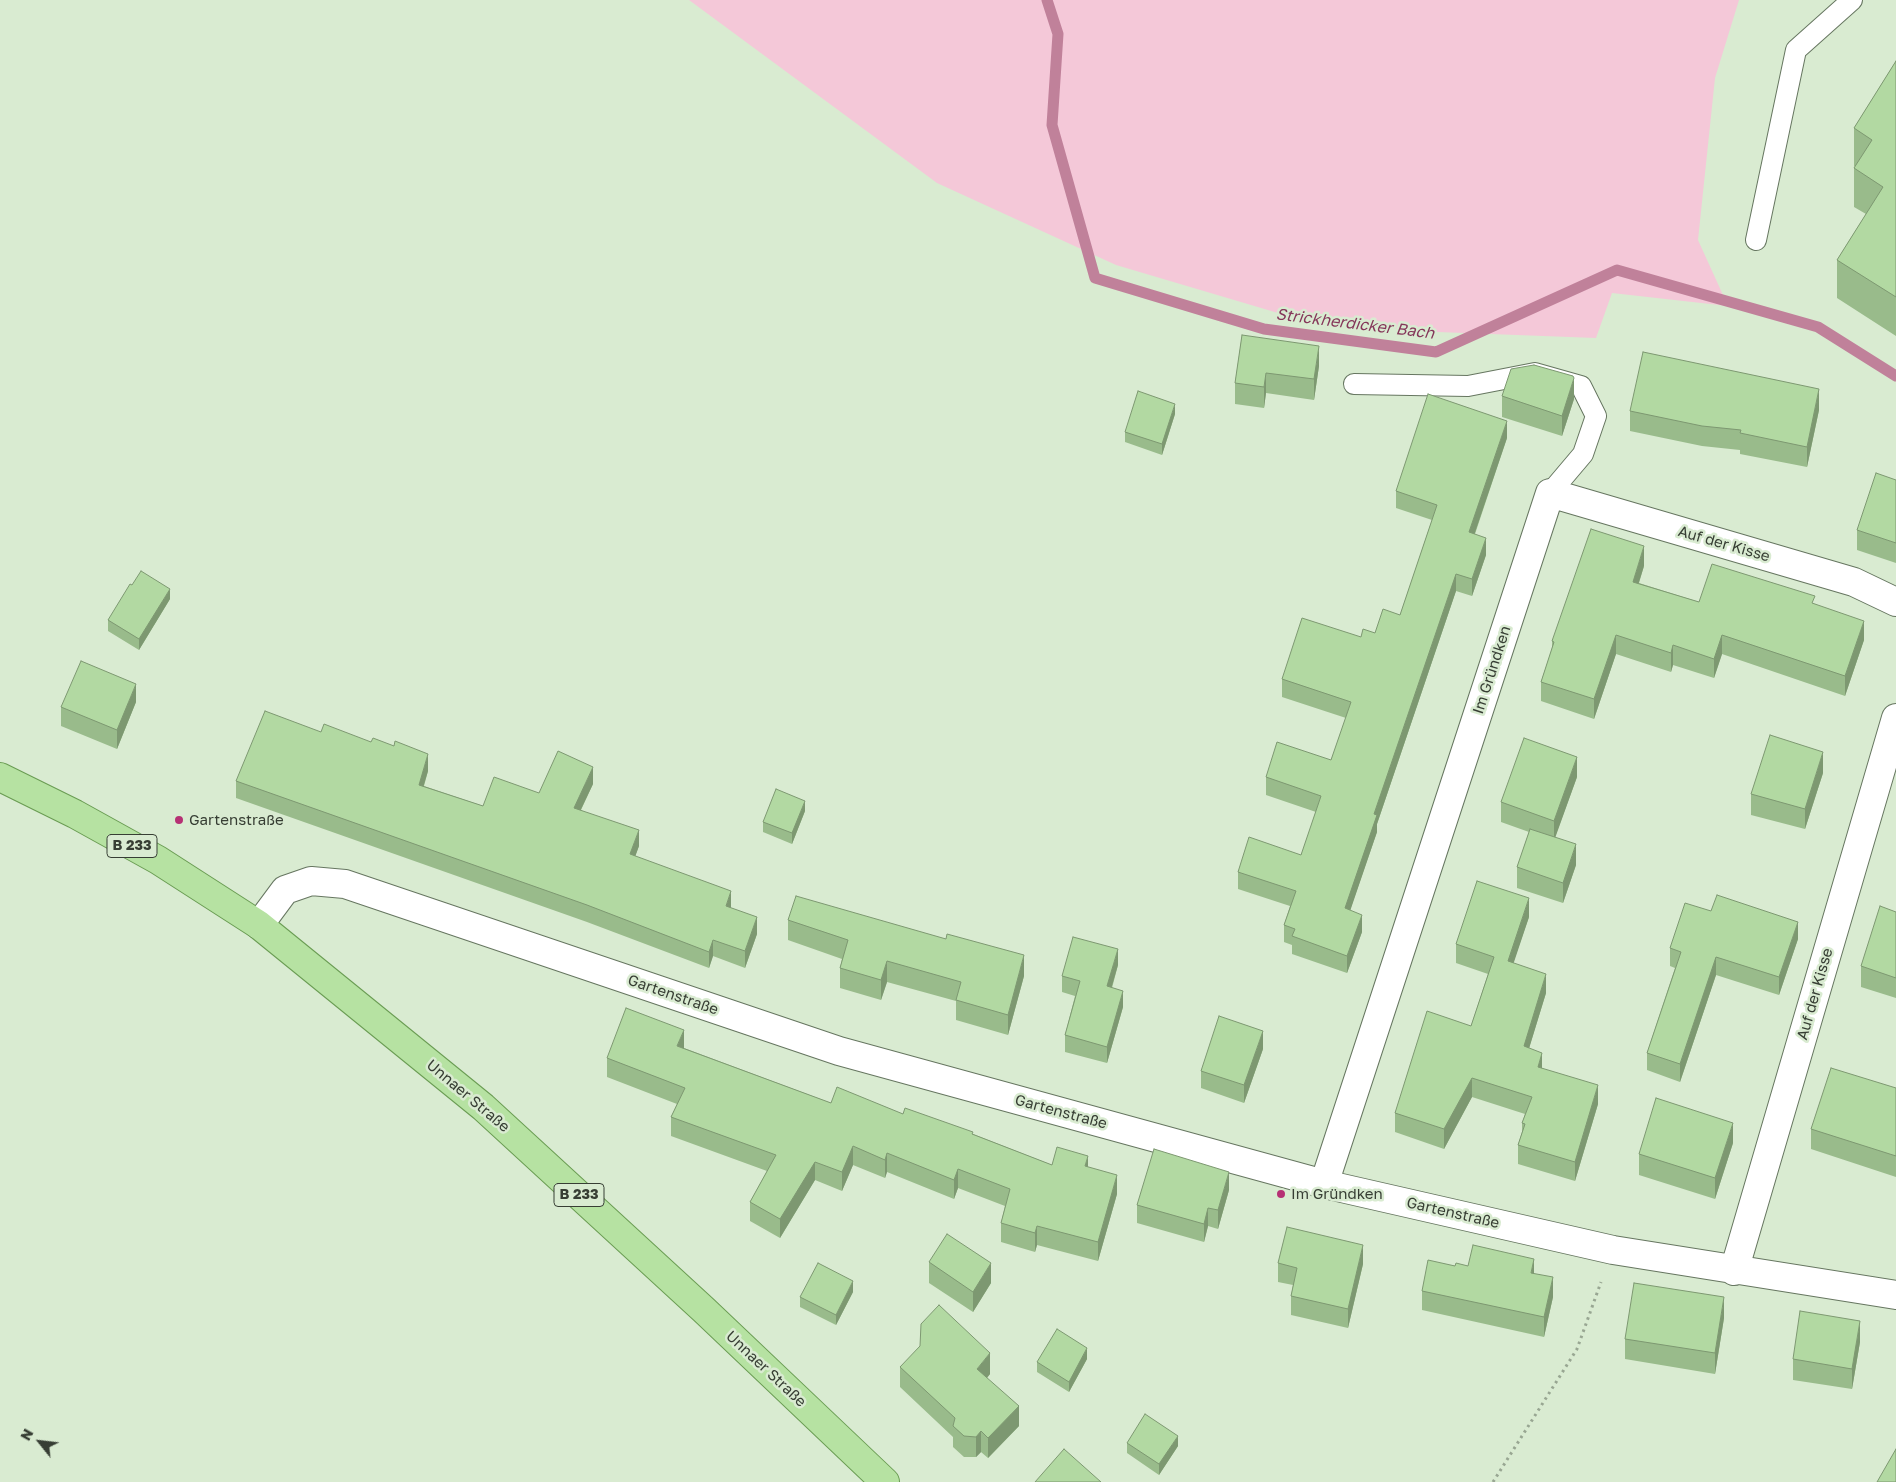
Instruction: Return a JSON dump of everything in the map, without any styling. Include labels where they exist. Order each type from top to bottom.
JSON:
[{"type":"main road","name":"Unnaer Straße","points":[[0,777],[74,814],[158,860],[259,925],[482,1106],[704,1310],[885,1482]]},
{"type":"street","name":"Auf der Kisse","points":[[1550,493],[1854,582],[1896,602]]},
{"type":"street","name":"Im Gründken","points":[[1324,1184],[1550,493]]},
{"type":"street","name":"Auf der Kisse","points":[[1734,1271],[1896,718]]},
{"type":"street","name":"Gartenstraße","points":[[259,925],[285,890],[311,881],[345,884],[839,1051],[1324,1184],[1613,1250],[1734,1271],[1896,1295]]},
{"type":"lane","points":[[1756,240],[1796,50],[1852,0]]},
{"type":"lane","name":"Im Gründken","points":[[1354,384],[1468,386],[1535,373],[1580,386],[1596,416],[1583,454],[1550,493]]},
{"type":"path","points":[[1493,1482],[1578,1349],[1613,1250]]},
{"type":"shaded area","points":[[689,0],[1739,0],[1715,78],[1698,240],[1728,306],[1612,293],[1596,338],[1411,331],[1278,313],[1116,265],[937,183]]},
{"type":"building","points":[[1896,61],[1896,297],[1837,260],[1883,187],[1854,168],[1872,140],[1854,128]]},
{"type":"building","points":[[1242,335],[1319,346],[1314,379],[1266,373],[1264,387],[1235,383]]},
{"type":"building","points":[[1643,352],[1819,389],[1807,447],[1740,433],[1741,430],[1702,426],[1630,411]]},
{"type":"building","points":[[1534,365],[1573,376],[1562,416],[1502,396],[1511,369]]},
{"type":"building","points":[[1138,391],[1175,404],[1162,444],[1125,432]]},
{"type":"building","points":[[1428,394],[1507,421],[1469,532],[1486,538],[1472,579],[1456,574],[1374,814],[1377,815],[1345,908],[1362,915],[1347,956],[1292,936],[1295,929],[1284,925],[1296,891],[1238,872],[1249,837],[1301,855],[1321,796],[1266,777],[1277,742],[1331,760],[1351,702],[1282,679],[1302,618],[1361,637],[1363,629],[1375,633],[1383,609],[1400,615],[1437,505],[1396,491]]},
{"type":"building","points":[[1876,473],[1896,480],[1896,543],[1857,530]]},
{"type":"building","points":[[1591,529],[1644,546],[1633,582],[1699,602],[1712,564],[1815,596],[1812,603],[1864,621],[1845,676],[1722,635],[1714,659],[1673,645],[1671,653],[1616,635],[1594,699],[1541,682],[1554,642],[1552,641]]},
{"type":"building","points":[[141,571],[170,589],[139,639],[108,620],[130,584],[132,585]]},
{"type":"building","points":[[81,661],[136,684],[117,730],[61,707]]},
{"type":"building","points":[[265,711],[321,732],[324,724],[371,742],[373,738],[394,746],[395,741],[428,754],[419,785],[483,806],[494,777],[539,793],[558,751],[593,767],[574,808],[639,830],[630,854],[731,891],[726,906],[757,917],[745,951],[713,940],[709,952],[587,905],[236,781]]},
{"type":"building","points":[[1770,735],[1823,752],[1805,809],[1751,794]]},
{"type":"building","points":[[1524,738],[1577,757],[1554,821],[1501,802]]},
{"type":"building","points":[[776,789],[805,801],[792,833],[763,822]]},
{"type":"building","points":[[1530,829],[1576,844],[1563,883],[1517,867]]},
{"type":"building","points":[[1477,881],[1529,898],[1508,961],[1546,974],[1524,1046],[1542,1053],[1538,1067],[1598,1085],[1575,1162],[1518,1145],[1525,1124],[1522,1123],[1532,1097],[1472,1078],[1444,1129],[1395,1113],[1427,1011],[1471,1026],[1494,957],[1456,944]]},
{"type":"building","points":[[1717,895],[1798,922],[1779,977],[1716,957],[1680,1064],[1647,1053],[1681,952],[1670,948],[1685,903],[1711,911]]},
{"type":"building","points":[[796,896],[946,939],[947,934],[1024,955],[1008,1015],[956,1000],[961,982],[887,961],[881,980],[840,968],[848,940],[788,920]]},
{"type":"building","points":[[1880,906],[1896,912],[1896,978],[1861,966]]},
{"type":"building","points":[[1073,937],[1118,949],[1107,986],[1123,991],[1107,1047],[1065,1035],[1080,981],[1062,976]]},
{"type":"building","points":[[626,1008],[684,1030],[677,1046],[831,1103],[837,1087],[903,1114],[905,1108],[973,1132],[972,1134],[1052,1165],[1057,1147],[1088,1156],[1085,1166],[1117,1175],[1098,1242],[1037,1226],[1035,1233],[1001,1223],[1010,1189],[958,1169],[954,1180],[887,1153],[885,1160],[853,1146],[842,1172],[815,1162],[780,1219],[750,1202],[776,1155],[671,1117],[685,1088],[607,1058]]},
{"type":"building","points":[[1219,1016],[1263,1031],[1244,1085],[1201,1071]]},
{"type":"building","points":[[1831,1068],[1896,1088],[1896,1156],[1811,1129]]},
{"type":"building","points":[[1656,1098],[1733,1123],[1715,1178],[1639,1154]]},
{"type":"building","points":[[1154,1149],[1229,1172],[1218,1210],[1208,1208],[1204,1224],[1137,1205]]},
{"type":"building","points":[[1287,1227],[1363,1245],[1348,1309],[1291,1296],[1297,1268],[1278,1263]]},
{"type":"building","points":[[947,1234],[991,1263],[973,1292],[929,1262]]},
{"type":"building","points":[[1473,1245],[1534,1259],[1531,1273],[1553,1277],[1544,1317],[1422,1291],[1428,1260],[1455,1266],[1456,1263],[1468,1266]]},
{"type":"building","points":[[818,1263],[853,1281],[836,1315],[800,1297]]},
{"type":"building","points":[[1634,1283],[1724,1297],[1715,1353],[1625,1339]]},
{"type":"building","points":[[939,1305],[990,1353],[977,1369],[1019,1406],[988,1438],[981,1431],[976,1437],[964,1436],[953,1426],[955,1418],[900,1367],[920,1346],[921,1324]]},
{"type":"building","points":[[1800,1311],[1860,1321],[1852,1369],[1793,1359]]},
{"type":"building","points":[[1057,1329],[1087,1348],[1069,1382],[1037,1362]]},
{"type":"building","points":[[1145,1414],[1178,1436],[1159,1464],[1127,1443]]},
{"type":"building","points":[[1064,1449],[1101,1482],[1035,1482]]},
{"type":"building","points":[[1896,1449],[1896,1482],[1877,1482]]},
{"type":"waterway","name":"Strickherdicker Bach","points":[[1047,0],[1058,34],[1052,125],[1095,278],[1264,329],[1436,352],[1617,270],[1818,327],[1896,376]]},
{"type":"place","name":"Gartenstraße","points":[[179,820]]},
{"type":"place","name":"Im Gründken","points":[[1281,1194]]}]
